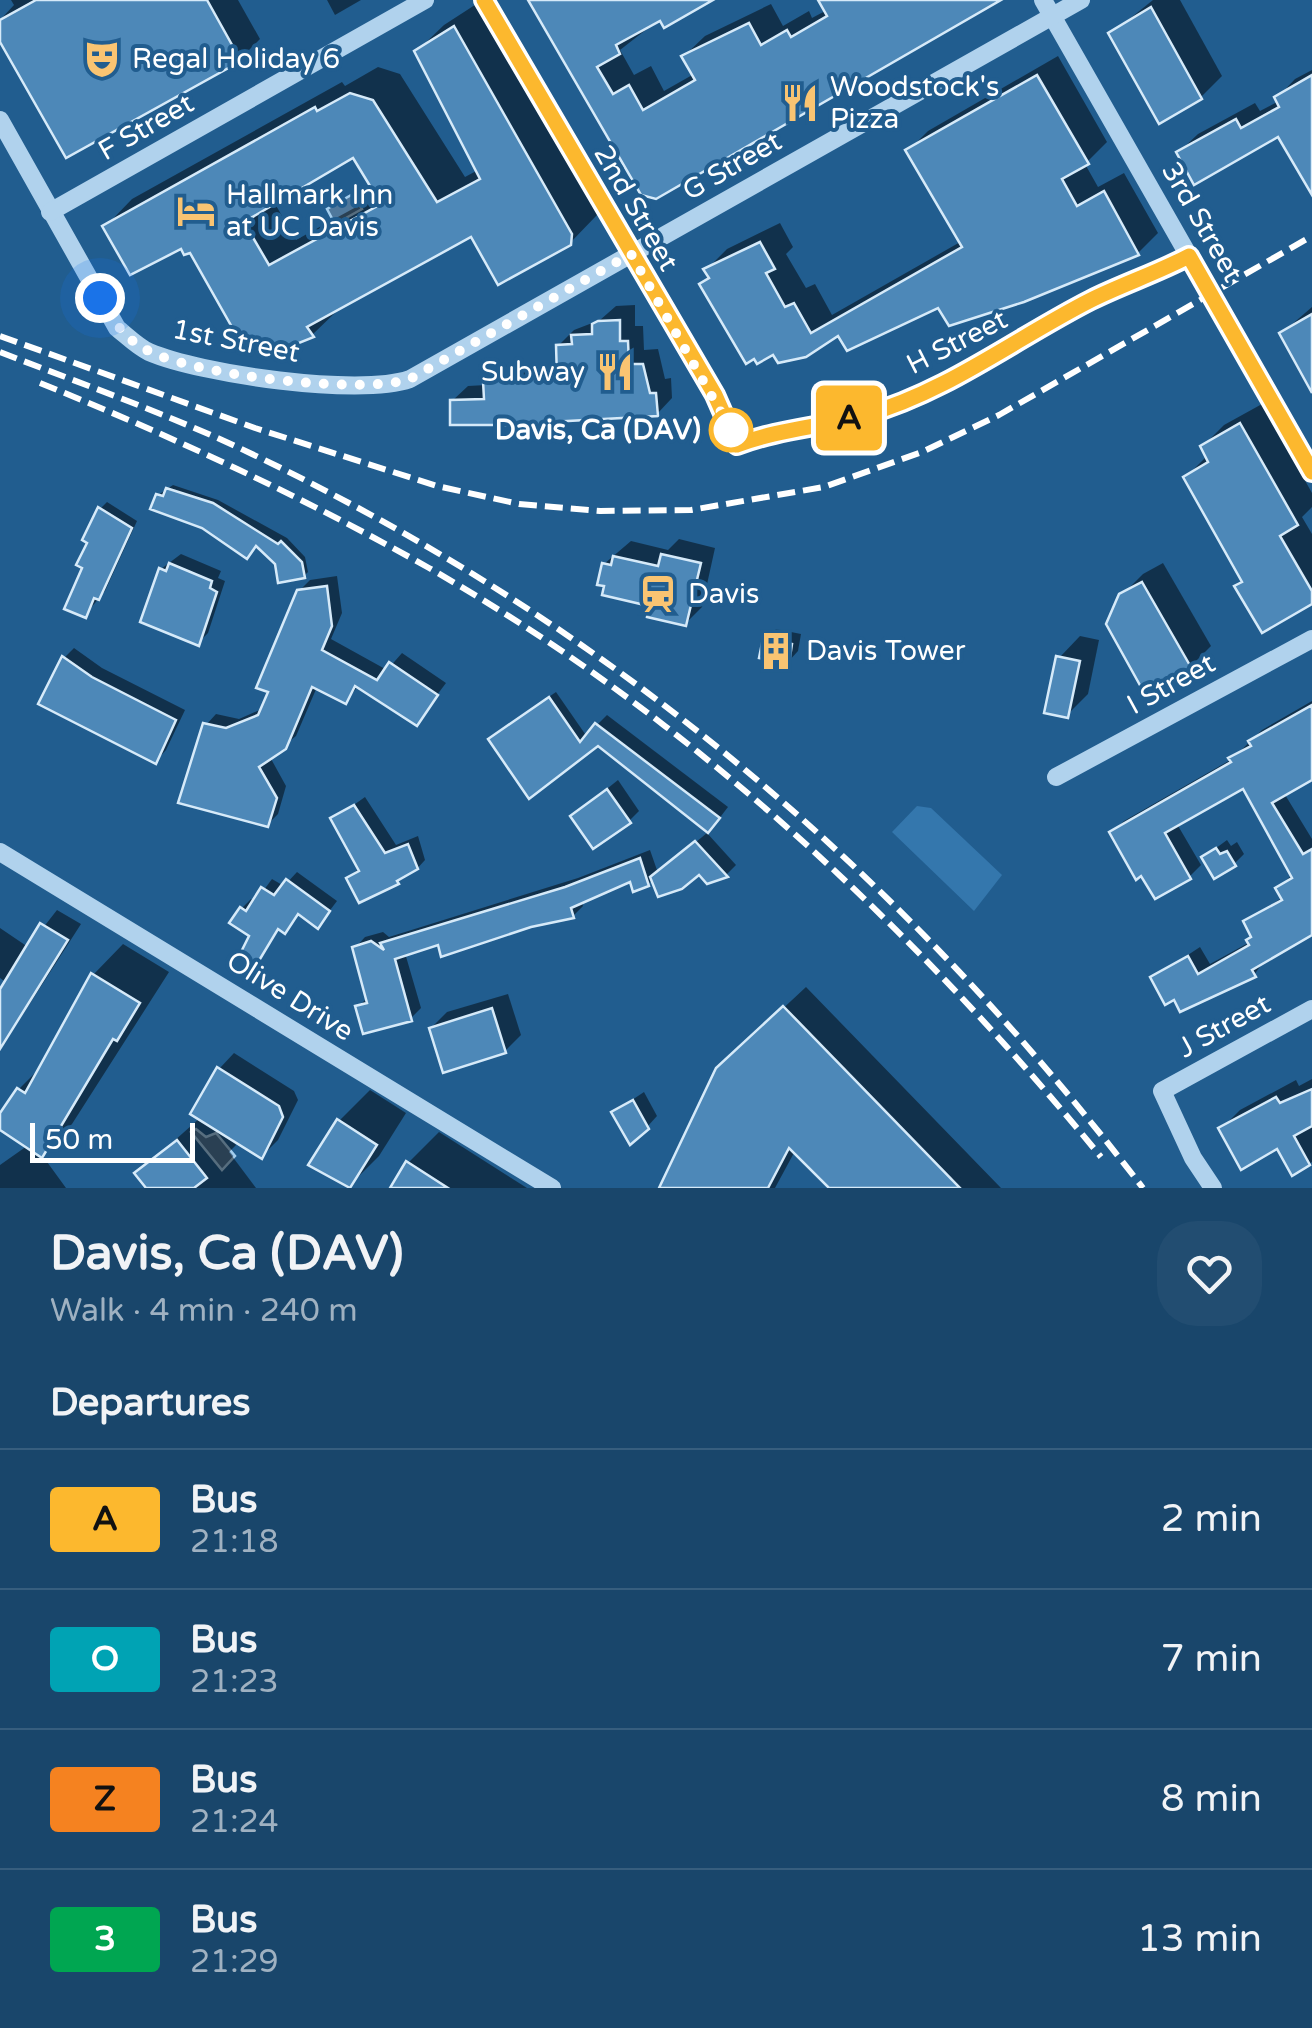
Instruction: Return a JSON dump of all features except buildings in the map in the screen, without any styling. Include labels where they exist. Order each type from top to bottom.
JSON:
[{"type":"street","name":"F Street","points":[[50,212],[426,0]]},
{"type":"street","name":"2nd Street","points":[[484,0],[715,395],[737,445]]},
{"type":"street","name":"G Street","points":[[410,379],[1025,32],[1048,8],[1081,0]]},
{"type":"street","name":"3rd Street","points":[[1048,8],[1312,472]]},
{"type":"street","name":"1st Street","points":[[0,120],[117,328],[147,351],[276,380],[361,387],[388,386],[410,379]]},
{"type":"street","name":"H Street","points":[[737,445],[767,433],[865,415],[910,398],[977,366],[1090,301],[1189,256]]},
{"type":"street","name":"I Street","points":[[1056,776],[1312,639]]},
{"type":"street","name":"Olive Drive","points":[[0,852],[552,1188]]},
{"type":"street","name":"J Street","points":[[1212,1188],[1193,1158],[1162,1091],[1312,1009]]},
{"type":"shaded area","points":[[353,194],[362,209],[335,224],[327,209]]},
{"type":"shaded area","points":[[917,806],[931,808],[1002,875],[974,911],[892,832]]},
{"type":"shaded area","points":[[196,1129],[206,1137],[216,1133],[235,1156],[222,1170],[191,1132]]},
{"type":"railway","points":[[0,336],[255,428],[437,486],[519,504],[600,511],[691,510],[824,487],[922,452],[999,415],[1312,236]]},
{"type":"railway","points":[[0,352],[221,440],[384,522],[510,597],[629,679],[742,767],[850,863],[952,964],[1050,1073],[1143,1188]]},
{"type":"railway","points":[[40,383],[238,469],[382,542],[525,627],[618,690],[792,832],[874,908],[1029,1071],[1101,1157]]},
{"type":"bus line","name":"A","points":[[484,0],[715,395],[737,445],[767,433],[865,415],[910,398],[977,366],[1090,301],[1153,276],[1189,256],[1312,472]]},
{"type":"place","name":"Regal Holiday 6","points":[[102,59]]},
{"type":"place","name":"Woodstock's Pizza","points":[[800,103]]},
{"type":"place","name":"Hallmark Inn at UC Davis","points":[[196,211]]},
{"type":"place","name":"Subway","points":[[615,372]]},
{"type":"place","name":"Davis, Ca (DAV)","points":[[731,430]]},
{"type":"place","name":"Davis","points":[[658,594]]},
{"type":"place","name":"Davis Tower","points":[[776,651]]},
{"type":"route","points":[[100,298],[117,328],[147,351],[276,380],[388,386],[410,379],[631,254],[715,395],[731,430]]}]
